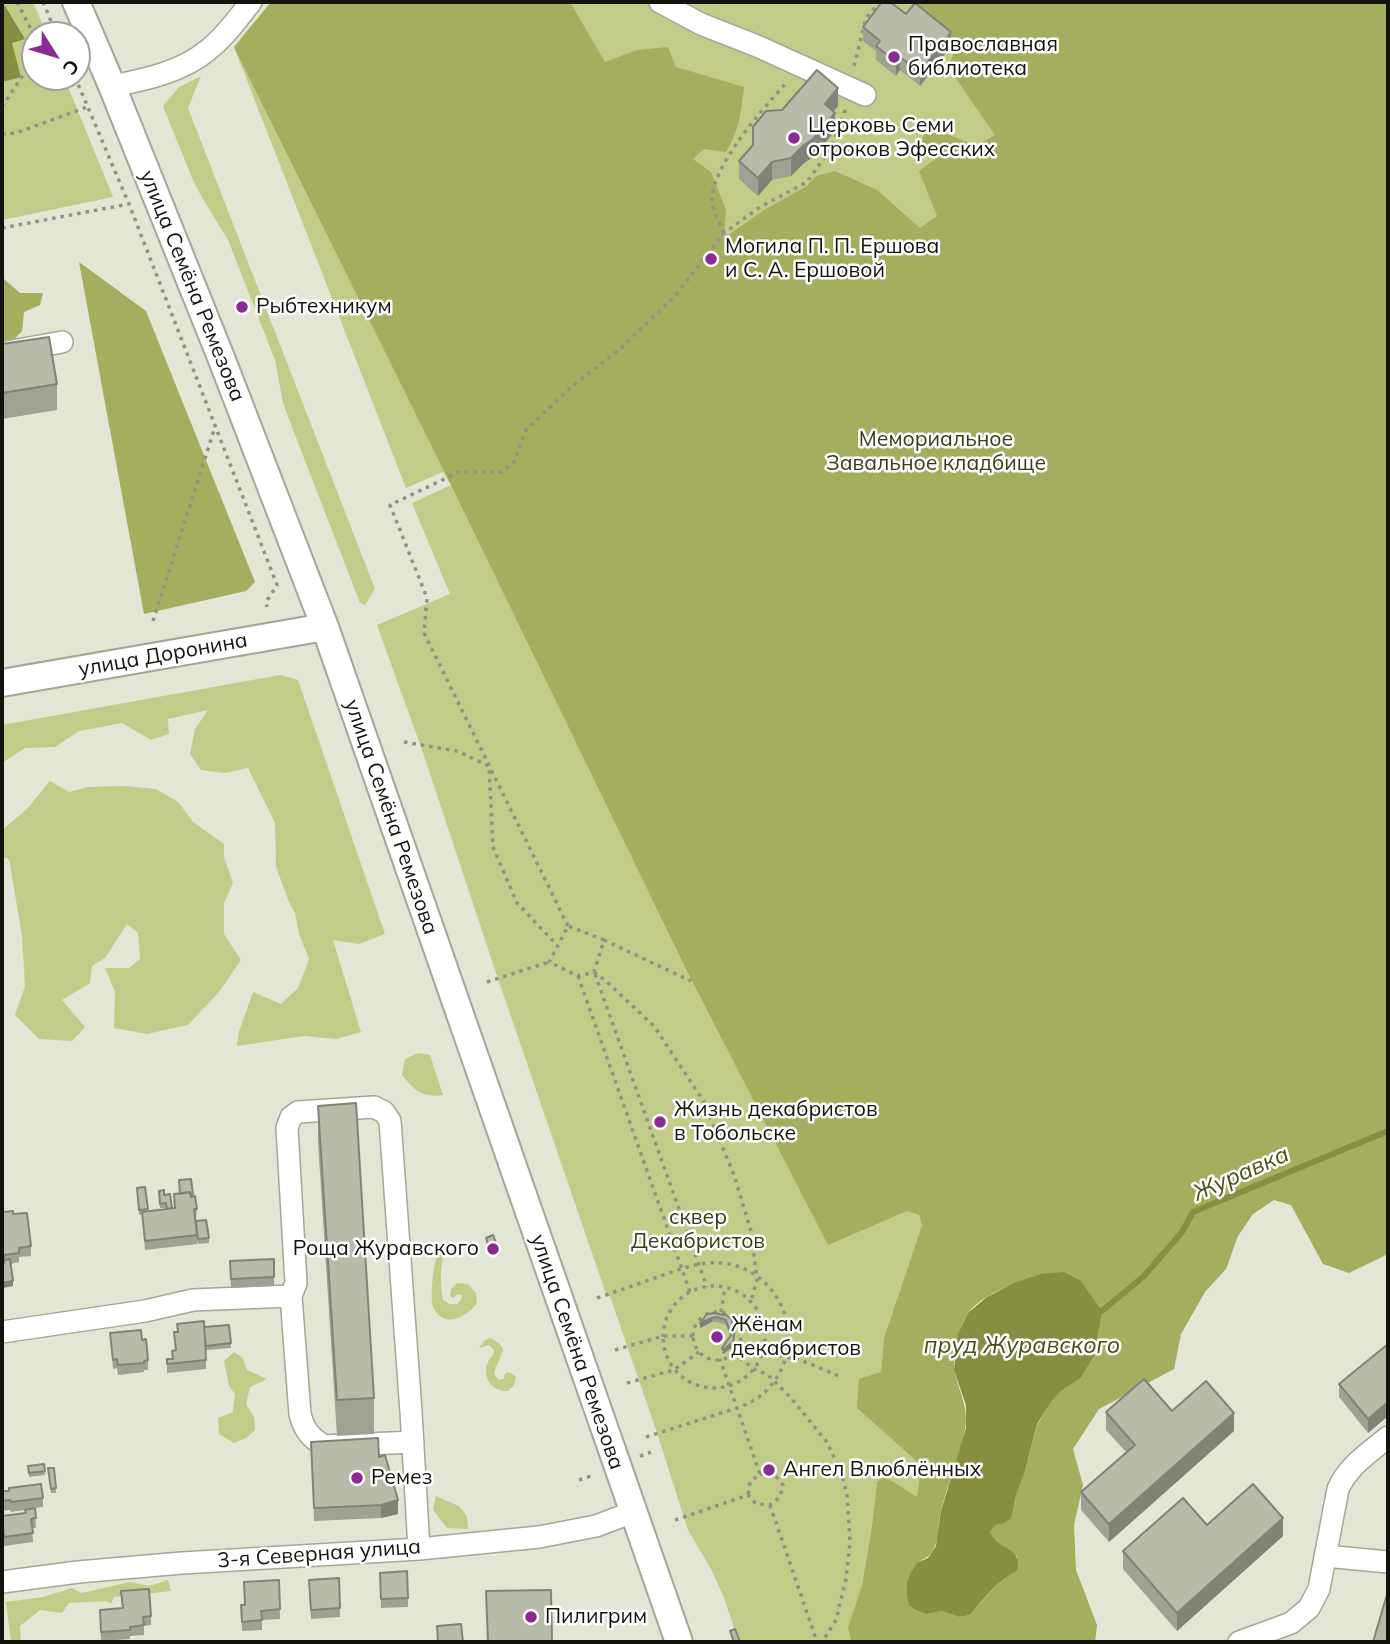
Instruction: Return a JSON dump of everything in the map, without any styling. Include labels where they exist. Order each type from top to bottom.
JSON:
[{"type":"main road","name":"улица Семёна Ремезова","points":[[76,2],[222,360],[325,627],[679,1642]]},
{"type":"main road","name":"улица Доронина","points":[[2,683],[325,627]]},
{"type":"street","points":[[112,86],[147,80],[177,69],[206,52],[226,33],[251,2]]},
{"type":"street","points":[[660,2],[701,24],[857,91]]},
{"type":"street","points":[[2,353],[62,342]]},
{"type":"street","points":[[413,1442],[324,1446],[311,1438],[304,1428],[300,1413],[290,1296],[296,1283],[287,1128],[291,1117],[298,1112],[374,1107],[384,1112],[390,1121],[413,1442],[419,1549]]},
{"type":"street","points":[[2,1332],[145,1311],[193,1300],[290,1296]]},
{"type":"street","points":[[1239,1642],[1291,1623],[1309,1608],[1319,1589],[1338,1489],[1344,1476],[1352,1466],[1388,1437]]},
{"type":"street","name":"3-я Северная улица","points":[[2,1582],[181,1563],[419,1549],[539,1537],[596,1526],[633,1512]]},
{"type":"street","points":[[1325,1556],[1388,1562]]},
{"type":"path","points":[[17,2],[27,21]]},
{"type":"path","points":[[43,2],[51,21]]},
{"type":"path","points":[[691,981],[568,926],[424,633],[427,598],[390,505],[459,472],[502,472],[514,462],[526,430],[570,388],[619,350],[675,296],[724,233],[760,207],[807,182],[831,148],[847,106],[857,91],[866,18],[880,2]]},
{"type":"path","points":[[724,233],[711,199],[722,170],[749,126],[800,65]]},
{"type":"path","points":[[2,107],[21,78]]},
{"type":"path","points":[[81,91],[129,204],[277,585],[266,603],[267,607]]},
{"type":"path","points":[[2,134],[16,132],[87,107]]},
{"type":"path","points":[[2,228],[129,204]]},
{"type":"path","points":[[152,621],[215,425]]},
{"type":"path","points":[[404,742],[457,751],[489,766]]},
{"type":"path","points":[[489,766],[493,847],[517,903],[558,945]]},
{"type":"path","points":[[549,962],[568,926]]},
{"type":"path","points":[[604,940],[594,972],[707,1287]]},
{"type":"path","points":[[487,982],[549,962],[578,976],[594,972]]},
{"type":"path","points":[[594,972],[654,1026],[704,1102],[734,1175],[751,1231],[757,1275],[751,1302]]},
{"type":"path","points":[[578,976],[690,1292]]},
{"type":"path","points":[[597,1298],[699,1264],[714,1263],[732,1265],[757,1275],[769,1286],[784,1309],[789,1334],[786,1357],[774,1381],[760,1396],[737,1408],[646,1437]]},
{"type":"path","points":[[707,1287],[725,1287],[737,1292],[751,1302],[763,1324],[765,1336],[762,1353],[754,1369],[745,1378],[730,1386],[699,1386],[688,1381],[674,1370],[665,1354],[663,1336],[669,1313],[676,1303],[690,1292],[707,1287]]},
{"type":"path","points":[[721,1312],[725,1287]]},
{"type":"path","points":[[712,1312],[729,1315],[739,1328],[740,1342],[733,1353],[720,1359],[705,1357],[694,1344],[694,1328],[698,1321],[712,1312]]},
{"type":"path","points":[[739,1328],[763,1324]]},
{"type":"path","points":[[615,1350],[663,1336],[693,1336]]},
{"type":"path","points":[[627,1383],[674,1370],[699,1352]]},
{"type":"path","points":[[733,1353],[768,1376],[791,1398],[826,1441],[841,1471],[847,1494],[849,1542],[846,1579],[836,1620],[822,1642]]},
{"type":"path","points":[[762,1353],[799,1359],[839,1376]]},
{"type":"path","points":[[720,1359],[760,1474]]},
{"type":"path","points":[[637,1458],[651,1452]]},
{"type":"path","points":[[760,1474],[775,1475],[783,1485],[780,1497],[770,1505],[756,1504],[748,1495],[750,1482],[760,1474]]},
{"type":"path","points":[[579,1480],[594,1475]]},
{"type":"path","points":[[675,1520],[748,1495]]},
{"type":"path","points":[[770,1505],[817,1642]]},
{"type":"green space","points":[[2,2],[33,2],[41,21],[21,21],[21,91],[70,91],[113,197],[2,220]]},
{"type":"green space","name":"Мемориальное Завальное кладбище","points":[[271,2],[1388,2],[908,1211],[919,1215],[922,1225],[884,1338],[881,1372],[857,1407],[921,1465],[917,1498],[884,1476],[877,1482],[862,1585],[848,1627],[851,1642],[739,1642],[712,1571],[688,1530],[611,1299],[605,1291],[377,625],[450,594],[412,503],[451,485],[443,472],[406,488],[234,47]]},
{"type":"green space","name":"Мемориальное Завальное кладбище","points":[[271,2],[570,2],[605,62],[637,50],[668,47],[676,67],[744,87],[737,129],[726,152],[704,149],[693,159],[711,172],[726,210],[724,238],[764,210],[807,186],[816,176],[835,171],[877,190],[920,228],[937,216],[919,171],[938,157],[922,143],[925,125],[976,146],[995,135],[948,67],[956,48],[910,2],[1388,2],[1388,1254],[1349,1273],[1323,1264],[1291,1205],[1274,1200],[1253,1214],[1238,1236],[1226,1269],[1205,1292],[1181,1334],[1174,1369],[1099,1409],[1073,1449],[1083,1485],[1074,1525],[1076,1570],[1097,1625],[1095,1642],[851,1642],[848,1627],[862,1585],[877,1482],[884,1476],[917,1497],[921,1465],[857,1408],[859,1379],[881,1372],[884,1338],[922,1225],[919,1215],[907,1211],[828,1245],[688,973],[234,47]],"holes":[[[1040,1274],[1094,1356],[1081,1378],[1061,1391],[1037,1425],[1013,1513],[995,1524],[990,1532],[991,1538],[1017,1556],[1017,1571],[997,1585],[970,1615],[959,1617],[942,1611],[927,1614],[907,1595],[908,1581],[912,1569],[930,1554],[936,1544],[940,1516],[963,1439],[966,1414],[954,1359],[967,1315],[990,1295]]]},
{"type":"green space","points":[[201,76],[188,108],[375,589],[365,605],[360,603],[292,427],[283,403],[275,360],[228,240],[192,178],[163,106],[179,87]]},
{"type":"green space","points":[[79,262],[146,311],[255,582],[246,591],[144,614]]},
{"type":"green space","points":[[4,279],[20,293],[43,293],[40,305],[24,312],[22,331],[10,344],[2,345],[2,283]]},
{"type":"green space","points":[[280,675],[298,680],[385,934],[359,944],[333,940],[361,1032],[336,1039],[304,1036],[237,1046],[239,1031],[253,992],[281,1004],[298,988],[309,959],[299,934],[295,913],[276,867],[275,823],[248,768],[225,773],[201,770],[190,754],[195,729],[208,710],[168,719],[169,734],[151,740],[122,723],[79,731],[55,747],[25,748],[2,763],[2,725]]},
{"type":"green space","points":[[50,781],[69,792],[88,787],[156,789],[178,802],[193,822],[224,844],[224,857],[233,883],[224,903],[224,934],[241,960],[219,992],[188,1025],[147,1034],[114,1028],[115,992],[105,968],[129,968],[140,959],[138,933],[127,924],[105,958],[92,966],[90,983],[62,1000],[85,1027],[72,1041],[39,1039],[15,1015],[25,986],[22,936],[9,859],[2,857],[2,830],[27,809]]},
{"type":"green space","points":[[418,1053],[430,1055],[443,1095],[420,1092],[402,1075],[405,1059]]},
{"type":"green space","points":[[445,1249],[441,1274],[443,1300],[449,1304],[457,1304],[461,1300],[462,1295],[458,1294],[453,1298],[450,1296],[451,1289],[457,1283],[468,1284],[476,1293],[477,1303],[473,1308],[455,1319],[443,1318],[437,1314],[432,1303],[436,1261]]},
{"type":"green space","points":[[491,1338],[503,1349],[494,1374],[499,1380],[504,1379],[507,1372],[516,1377],[514,1385],[508,1391],[495,1388],[487,1379],[486,1367],[494,1350],[489,1345],[479,1348],[485,1340]]},
{"type":"green space","points":[[234,1352],[243,1358],[247,1370],[267,1379],[250,1387],[246,1404],[254,1417],[255,1430],[234,1443],[219,1434],[218,1418],[233,1412],[235,1394],[229,1386],[224,1361]]},
{"type":"green space","points":[[436,1496],[459,1506],[467,1516],[468,1529],[447,1528],[433,1510]]},
{"type":"green space","points":[[168,1580],[171,1591],[114,1597],[111,1604],[106,1601],[69,1603],[62,1613],[40,1610],[20,1626],[21,1642],[11,1642],[6,1602],[43,1597],[72,1588],[82,1593],[130,1582],[149,1586]]},
{"type":"water","points":[[5,6],[21,32],[21,40],[12,43],[21,77],[2,82],[2,7]]},
{"type":"water","name":"пруд Журавского","points":[[1064,1272],[1081,1281],[1102,1311],[1094,1356],[1081,1378],[1061,1391],[1037,1424],[1010,1519],[995,1525],[990,1532],[993,1538],[1017,1557],[1017,1571],[997,1585],[970,1615],[959,1617],[942,1611],[927,1614],[916,1610],[909,1605],[907,1582],[917,1563],[928,1558],[936,1546],[941,1511],[966,1428],[966,1405],[954,1370],[958,1334],[968,1313],[987,1297],[1040,1274]]},
{"type":"building","points":[[882,2],[890,2],[906,14],[915,3],[951,32],[920,72],[900,57],[896,62],[876,46],[880,41],[863,27]]},
{"type":"building","name":"Церковь Семи отроков Эфесских","points":[[817,70],[838,88],[825,104],[835,113],[813,139],[791,158],[772,162],[758,178],[739,161],[753,145],[753,127],[766,111],[782,110]]},
{"type":"building","points":[[49,337],[57,384],[2,393],[2,344]]},
{"type":"building","points":[[356,1103],[374,1398],[337,1400],[318,1106]]},
{"type":"building","points":[[191,1179],[193,1194],[180,1194],[179,1180]]},
{"type":"building","points":[[145,1187],[148,1209],[139,1210],[137,1188]]},
{"type":"building","points":[[164,1190],[164,1195],[170,1194],[172,1208],[167,1209],[166,1203],[160,1204],[159,1191]]},
{"type":"building","points":[[190,1192],[191,1197],[195,1196],[197,1235],[145,1241],[142,1212],[175,1208],[174,1194]]},
{"type":"building","points":[[13,1211],[13,1214],[27,1213],[31,1246],[19,1248],[19,1253],[4,1255],[2,1259],[2,1212]]},
{"type":"building","points":[[206,1220],[209,1238],[198,1239],[196,1221]]},
{"type":"building","points":[[493,1235],[499,1250],[491,1253],[486,1238]]},
{"type":"building","points":[[10,1259],[13,1281],[2,1283],[2,1264],[4,1260]]},
{"type":"building","points":[[274,1259],[274,1277],[231,1279],[230,1261]]},
{"type":"building","points":[[707,1314],[725,1314],[732,1320],[735,1328],[733,1342],[723,1350],[731,1335],[726,1320],[717,1317],[700,1323]]},
{"type":"building","points":[[204,1321],[206,1360],[167,1364],[167,1359],[173,1359],[172,1351],[176,1350],[174,1332],[178,1332],[177,1324]]},
{"type":"building","points":[[229,1325],[231,1343],[206,1346],[204,1327]]},
{"type":"building","points":[[141,1330],[142,1340],[146,1339],[148,1360],[144,1363],[118,1365],[117,1359],[113,1360],[110,1333]]},
{"type":"building","points":[[1388,1344],[1388,1402],[1368,1419],[1339,1384]]},
{"type":"building","points":[[1144,1379],[1172,1411],[1206,1381],[1234,1413],[1109,1524],[1081,1492],[1135,1445],[1106,1412]]},
{"type":"building","points":[[378,1438],[379,1457],[385,1455],[398,1500],[381,1505],[314,1508],[311,1442]]},
{"type":"building","points":[[44,1464],[45,1471],[29,1473],[28,1466]]},
{"type":"building","points":[[48,1468],[54,1468],[56,1488],[51,1489]]},
{"type":"building","points":[[41,1484],[43,1498],[2,1501],[2,1491]]},
{"type":"building","points":[[1253,1484],[1283,1518],[1177,1613],[1123,1551],[1183,1498],[1207,1525]]},
{"type":"building","points":[[35,1508],[36,1518],[31,1519],[33,1533],[4,1537],[2,1516],[26,1513],[25,1510]]},
{"type":"building","points":[[407,1571],[408,1598],[381,1599],[380,1573]]},
{"type":"building","points":[[339,1578],[340,1608],[311,1610],[309,1580]]},
{"type":"building","points":[[279,1580],[280,1609],[261,1611],[262,1620],[242,1622],[241,1605],[245,1605],[244,1582]]},
{"type":"building","points":[[149,1589],[151,1616],[143,1617],[144,1625],[130,1627],[130,1630],[101,1632],[100,1610],[123,1608],[121,1591]]},
{"type":"building","points":[[551,1590],[552,1642],[488,1642],[486,1591]]},
{"type":"building","points":[[1388,1591],[1388,1642],[1373,1642]]},
{"type":"building","points":[[461,1624],[463,1642],[438,1642],[437,1626]]},
{"type":"building","points":[[735,1629],[740,1642],[734,1642],[730,1631]]},
{"type":"waterway","name":"Журавка","points":[[1102,1311],[1144,1276],[1182,1232],[1193,1212],[1388,1131]]},
{"type":"place","name":"Православная библиотека","points":[[894,57]]},
{"type":"place","name":"Церковь Семи отроков Эфесских","points":[[794,138]]},
{"type":"place","name":"Могила П. П. Ершова и С. А. Ершовой","points":[[711,259]]},
{"type":"place","name":"Рыбтехникум","points":[[242,307]]},
{"type":"place","name":"Жизнь декабристов в Тобольске","points":[[660,1122]]},
{"type":"place","name":"Роща Журавского","points":[[493,1249]]},
{"type":"place","name":"Жёнам декабристов","points":[[717,1337]]},
{"type":"place","name":"Ангел Влюблённых","points":[[769,1470]]},
{"type":"place","name":"Ремез","points":[[357,1478]]},
{"type":"place","name":"Пилигрим","points":[[531,1617]]},
{"type":"park label","name":"сквер Декабристов","points":[[698,1230]]}]
